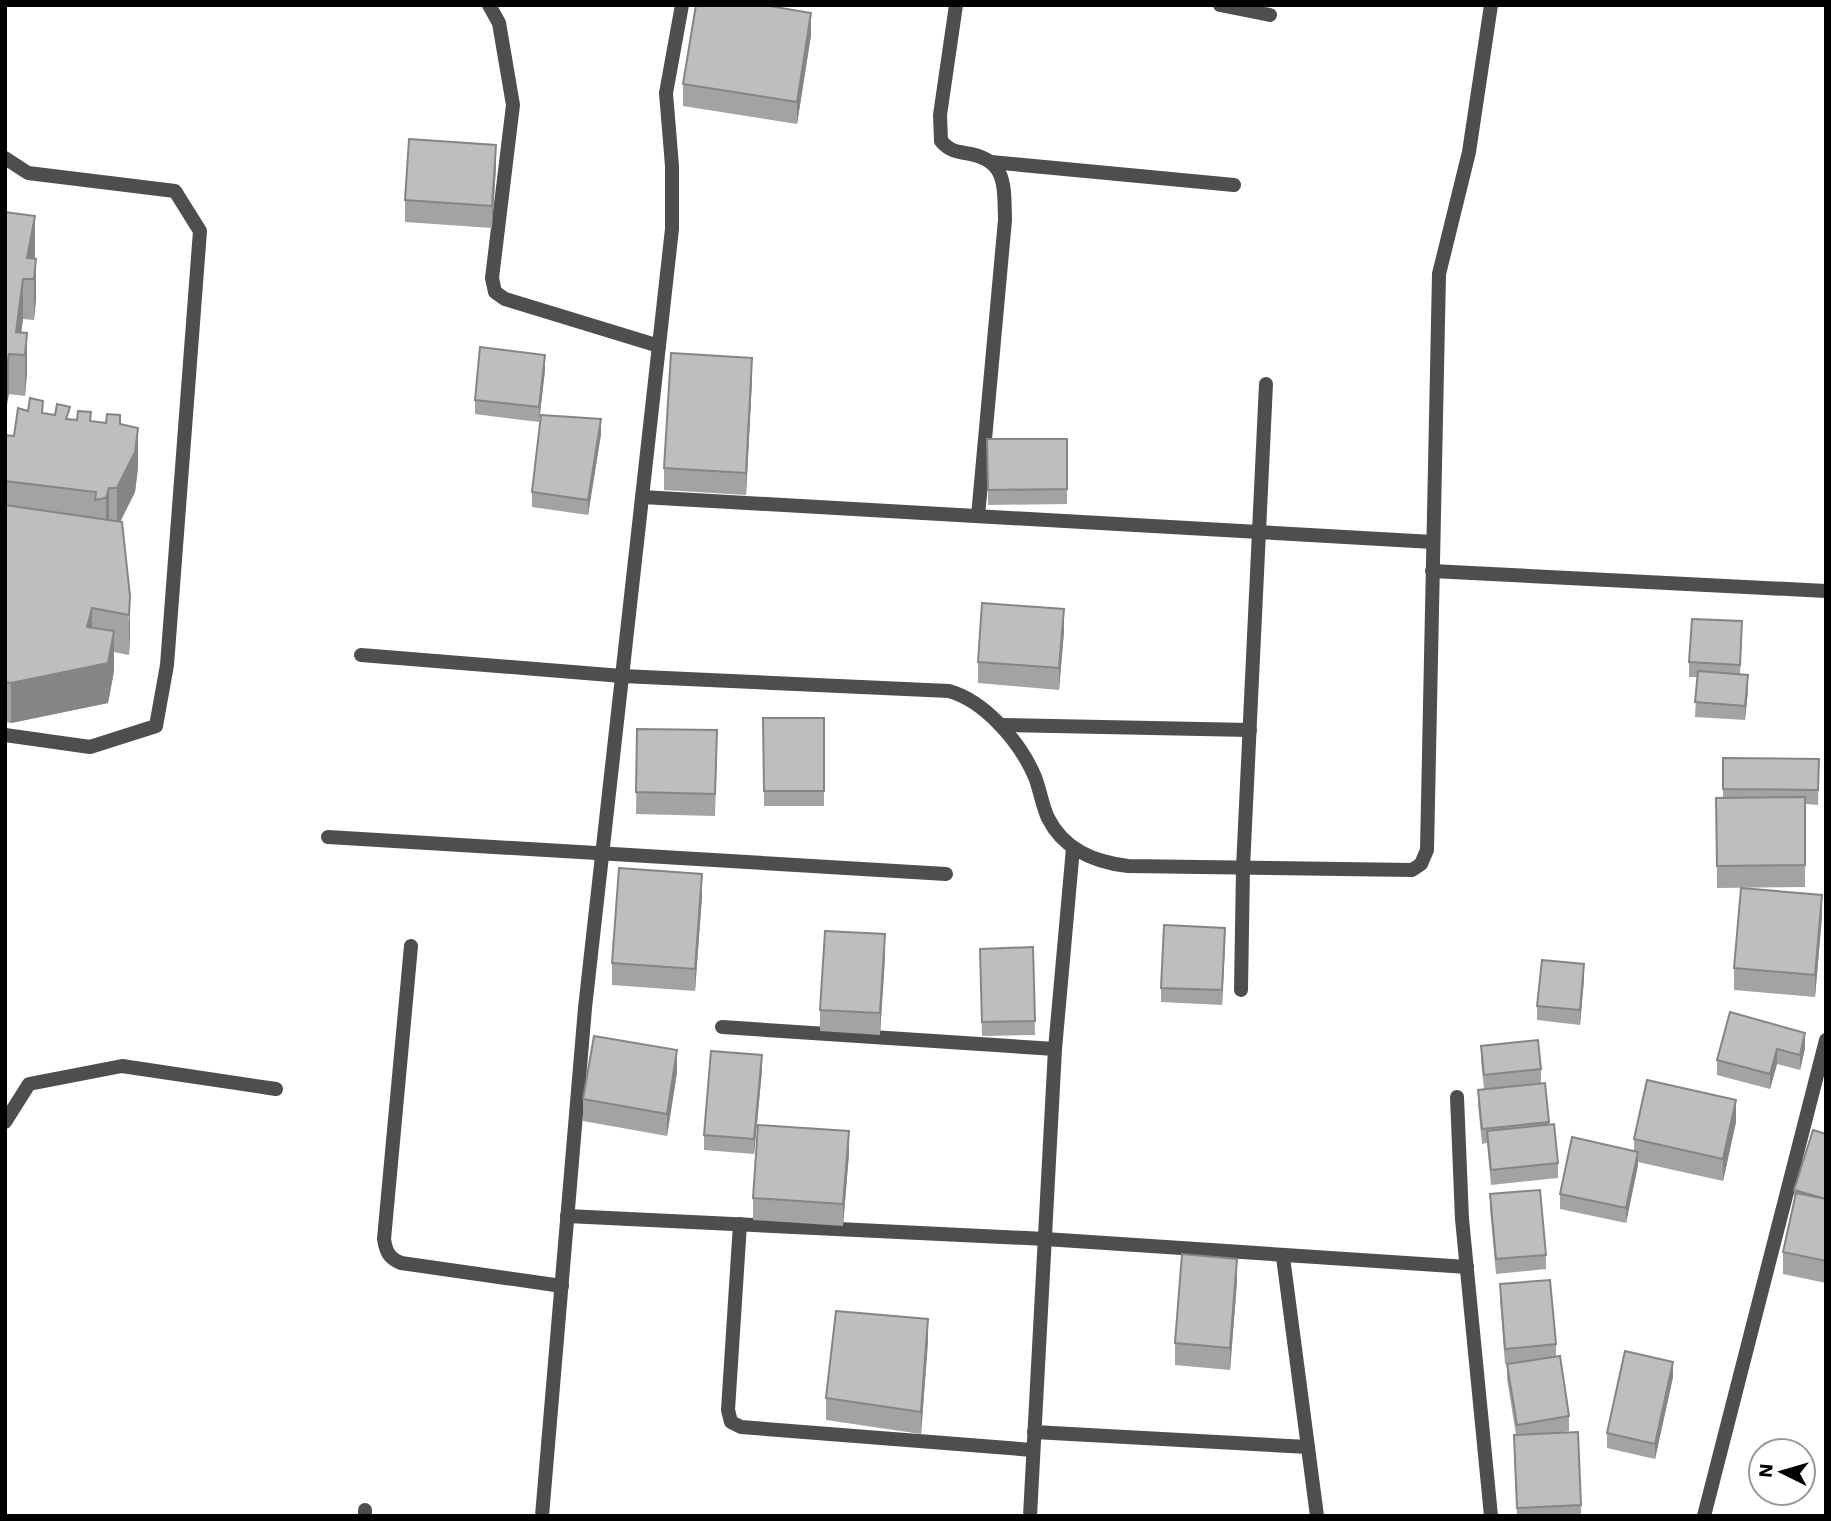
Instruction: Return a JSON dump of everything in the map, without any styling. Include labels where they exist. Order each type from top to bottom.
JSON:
[{"type":"street","points":[[542,1516],[602,852],[672,229],[672,166],[666,93],[682,5]]},
{"type":"street","points":[[956,5],[940,115],[941,141],[951,151],[982,155],[991,162],[1002,176],[1005,220],[978,516]]},
{"type":"street","points":[[1220,5],[1270,15]]},
{"type":"street","points":[[361,654],[622,676],[949,691],[971,700],[1000,725],[1034,776],[1048,817],[1073,848],[1089,858],[1128,866],[1412,870],[1421,864],[1427,850],[1439,274],[1469,152],[1491,5]]},
{"type":"street","points":[[491,6],[499,23],[513,105],[492,278],[495,292],[505,299],[659,346]]},
{"type":"street","points":[[5,158],[28,173],[175,191],[200,231],[167,665],[156,726],[90,747],[5,736]]},
{"type":"street","points":[[991,162],[1234,185]]},
{"type":"street","points":[[1241,990],[1243,868],[1266,384]]},
{"type":"street","points":[[642,496],[1433,542]]},
{"type":"street","points":[[1432,571],[1826,591]]},
{"type":"street","points":[[1000,725],[1250,730]]},
{"type":"street","points":[[328,837],[946,874]]},
{"type":"street","points":[[1030,1516],[1055,1049],[1073,848]]},
{"type":"street","points":[[411,946],[385,1250],[391,1258],[401,1263],[562,1286]]},
{"type":"street","points":[[722,1027],[1055,1049]]},
{"type":"street","points":[[1704,1516],[1826,1040]]},
{"type":"street","points":[[5,1122],[29,1084],[122,1066],[276,1089]]},
{"type":"street","points":[[1457,1097],[1466,1266],[1491,1516]]},
{"type":"street","points":[[567,1216],[1045,1239],[1283,1257],[1466,1266]]},
{"type":"street","points":[[740,1224],[728,1410],[731,1422],[741,1427],[1033,1450]]},
{"type":"street","points":[[1283,1257],[1317,1516]]},
{"type":"street","points":[[1034,1432],[1308,1447]]},
{"type":"building","points":[[696,5],[764,5],[811,13],[797,102],[683,84]]},
{"type":"building","points":[[409,139],[496,145],[492,206],[405,200]]},
{"type":"building","points":[[5,212],[35,216],[27,258],[36,259],[34,279],[23,279],[16,332],[27,333],[25,355],[9,354],[5,376]]},
{"type":"building","points":[[480,347],[545,355],[539,407],[475,400]]},
{"type":"building","points":[[671,353],[752,358],[746,473],[664,468]]},
{"type":"building","points":[[30,398],[43,401],[42,413],[55,415],[57,404],[70,407],[66,419],[77,420],[78,411],[91,412],[90,421],[106,423],[107,414],[120,415],[120,424],[138,428],[135,452],[117,488],[109,488],[106,498],[95,500],[96,492],[5,481],[5,435],[14,436],[18,408],[28,411]]},
{"type":"building","points":[[541,415],[601,419],[588,500],[532,492]]},
{"type":"building","points":[[987,439],[1067,439],[1067,489],[988,490]]},
{"type":"building","points":[[5,505],[122,522],[130,596],[129,615],[92,608],[87,627],[114,631],[108,663],[5,682]]},
{"type":"building","points":[[982,603],[1064,609],[1059,668],[978,662]]},
{"type":"building","points":[[1692,619],[1742,621],[1740,665],[1689,662]]},
{"type":"building","points":[[1698,671],[1748,675],[1745,706],[1695,702]]},
{"type":"building","points":[[763,718],[824,718],[824,791],[764,791]]},
{"type":"building","points":[[637,729],[717,730],[715,794],[636,792]]},
{"type":"building","points":[[1723,758],[1819,759],[1818,790],[1723,789]]},
{"type":"building","points":[[1805,797],[1805,865],[1717,866],[1716,798]]},
{"type":"building","points":[[619,868],[702,874],[695,969],[612,963]]},
{"type":"building","points":[[1741,888],[1822,895],[1815,975],[1734,968]]},
{"type":"building","points":[[1164,925],[1225,928],[1222,990],[1161,988]]},
{"type":"building","points":[[825,931],[885,934],[880,1013],[820,1010]]},
{"type":"building","points":[[1033,947],[1035,1021],[982,1022],[980,949]]},
{"type":"building","points":[[1542,960],[1584,964],[1580,1010],[1537,1006]]},
{"type":"building","points":[[1730,1012],[1805,1033],[1800,1055],[1777,1049],[1770,1074],[1717,1060]]},
{"type":"building","points":[[594,1036],[677,1050],[667,1114],[583,1099]]},
{"type":"building","points":[[1538,1040],[1541,1069],[1484,1075],[1481,1046]]},
{"type":"building","points":[[711,1051],[762,1055],[754,1139],[704,1135]]},
{"type":"building","points":[[1647,1080],[1736,1100],[1723,1159],[1634,1139]]},
{"type":"building","points":[[1545,1083],[1549,1122],[1482,1129],[1478,1090]]},
{"type":"building","points":[[1554,1124],[1558,1163],[1491,1170],[1487,1131]]},
{"type":"building","points":[[758,1125],[849,1131],[843,1204],[753,1198]]},
{"type":"building","points":[[1813,1130],[1826,1134],[1826,1199],[1794,1190]]},
{"type":"building","points":[[1572,1137],[1638,1152],[1626,1208],[1560,1194]]},
{"type":"building","points":[[1540,1190],[1546,1255],[1496,1259],[1490,1194]]},
{"type":"building","points":[[1796,1193],[1826,1199],[1826,1261],[1783,1252]]},
{"type":"building","points":[[1182,1254],[1237,1259],[1230,1348],[1175,1343]]},
{"type":"building","points":[[1550,1280],[1556,1344],[1505,1349],[1500,1284]]},
{"type":"building","points":[[836,1311],[928,1319],[921,1412],[826,1398]]},
{"type":"building","points":[[1625,1351],[1673,1362],[1655,1444],[1607,1433]]},
{"type":"building","points":[[1560,1356],[1569,1416],[1517,1425],[1507,1364]]},
{"type":"building","points":[[1578,1432],[1581,1505],[1517,1508],[1514,1435]]}]
